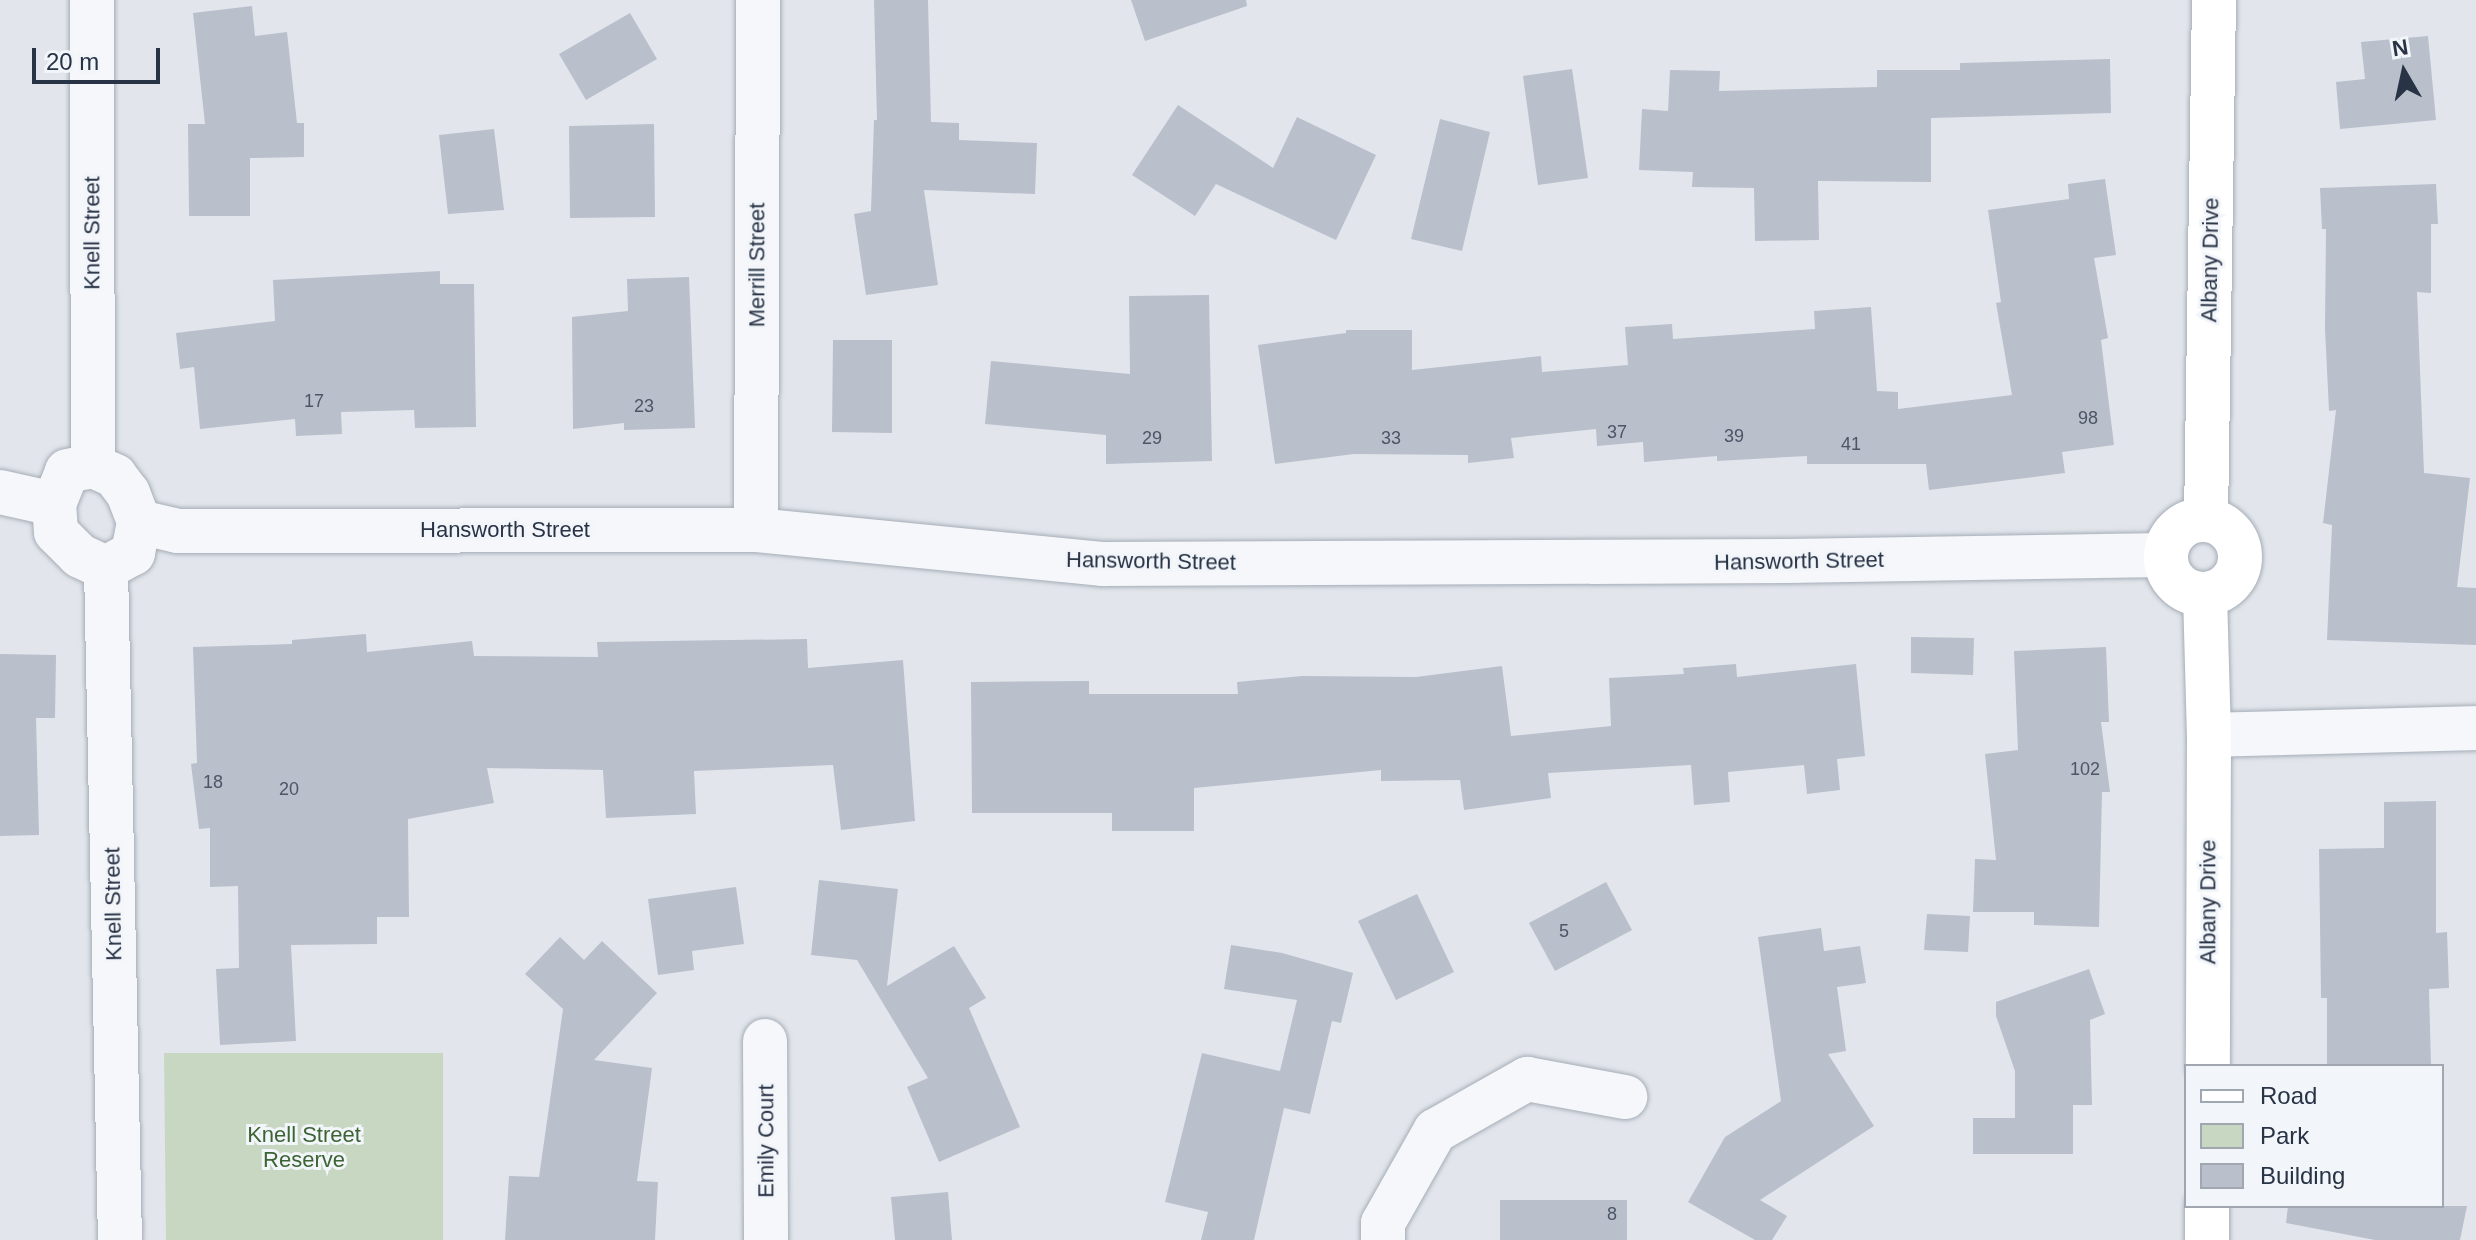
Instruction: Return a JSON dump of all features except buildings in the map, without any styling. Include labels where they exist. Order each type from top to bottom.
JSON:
[{"type":"street","name":"Knell Street","points":[[92,0],[93,466]]},
{"type":"street","name":"Merrill Street","points":[[756,530],[758,0]]},
{"type":"street","name":"Albany Drive","points":[[2206,520],[2214,0]]},
{"type":"street","points":[[93,466],[115,476],[128,493],[139,522],[133,553],[106,568],[80,556],[56,532],[54,504],[67,471],[93,466]]},
{"type":"street","points":[[0,492],[54,504]]},
{"type":"street","points":[[2206,520],[2218,523],[2236,539],[2240,564],[2227,585],[2205,594],[2181,587],[2167,568],[2166,555],[2168,544],[2183,525],[2206,520]]},
{"type":"street","name":"Hansworth Street","points":[[139,522],[177,531],[756,530],[1102,564],[1787,561],[2166,555]]},
{"type":"street","name":"Knell Street","points":[[106,568],[120,1240]]},
{"type":"street","name":"Albany Drive","points":[[2205,594],[2209,735],[2208,1064]]},
{"type":"street","points":[[2209,735],[2476,728]]},
{"type":"street","name":"Emily Court","points":[[765,1041],[766,1240]]},
{"type":"street","points":[[1383,1240],[1383,1223],[1435,1131],[1527,1079],[1625,1097]]},
{"type":"street","points":[[2207,1208],[2207,1240]]},
{"type":"green space","name":"Knell Street Reserve","points":[[164,1053],[443,1053],[443,1240],[166,1240]]}]
